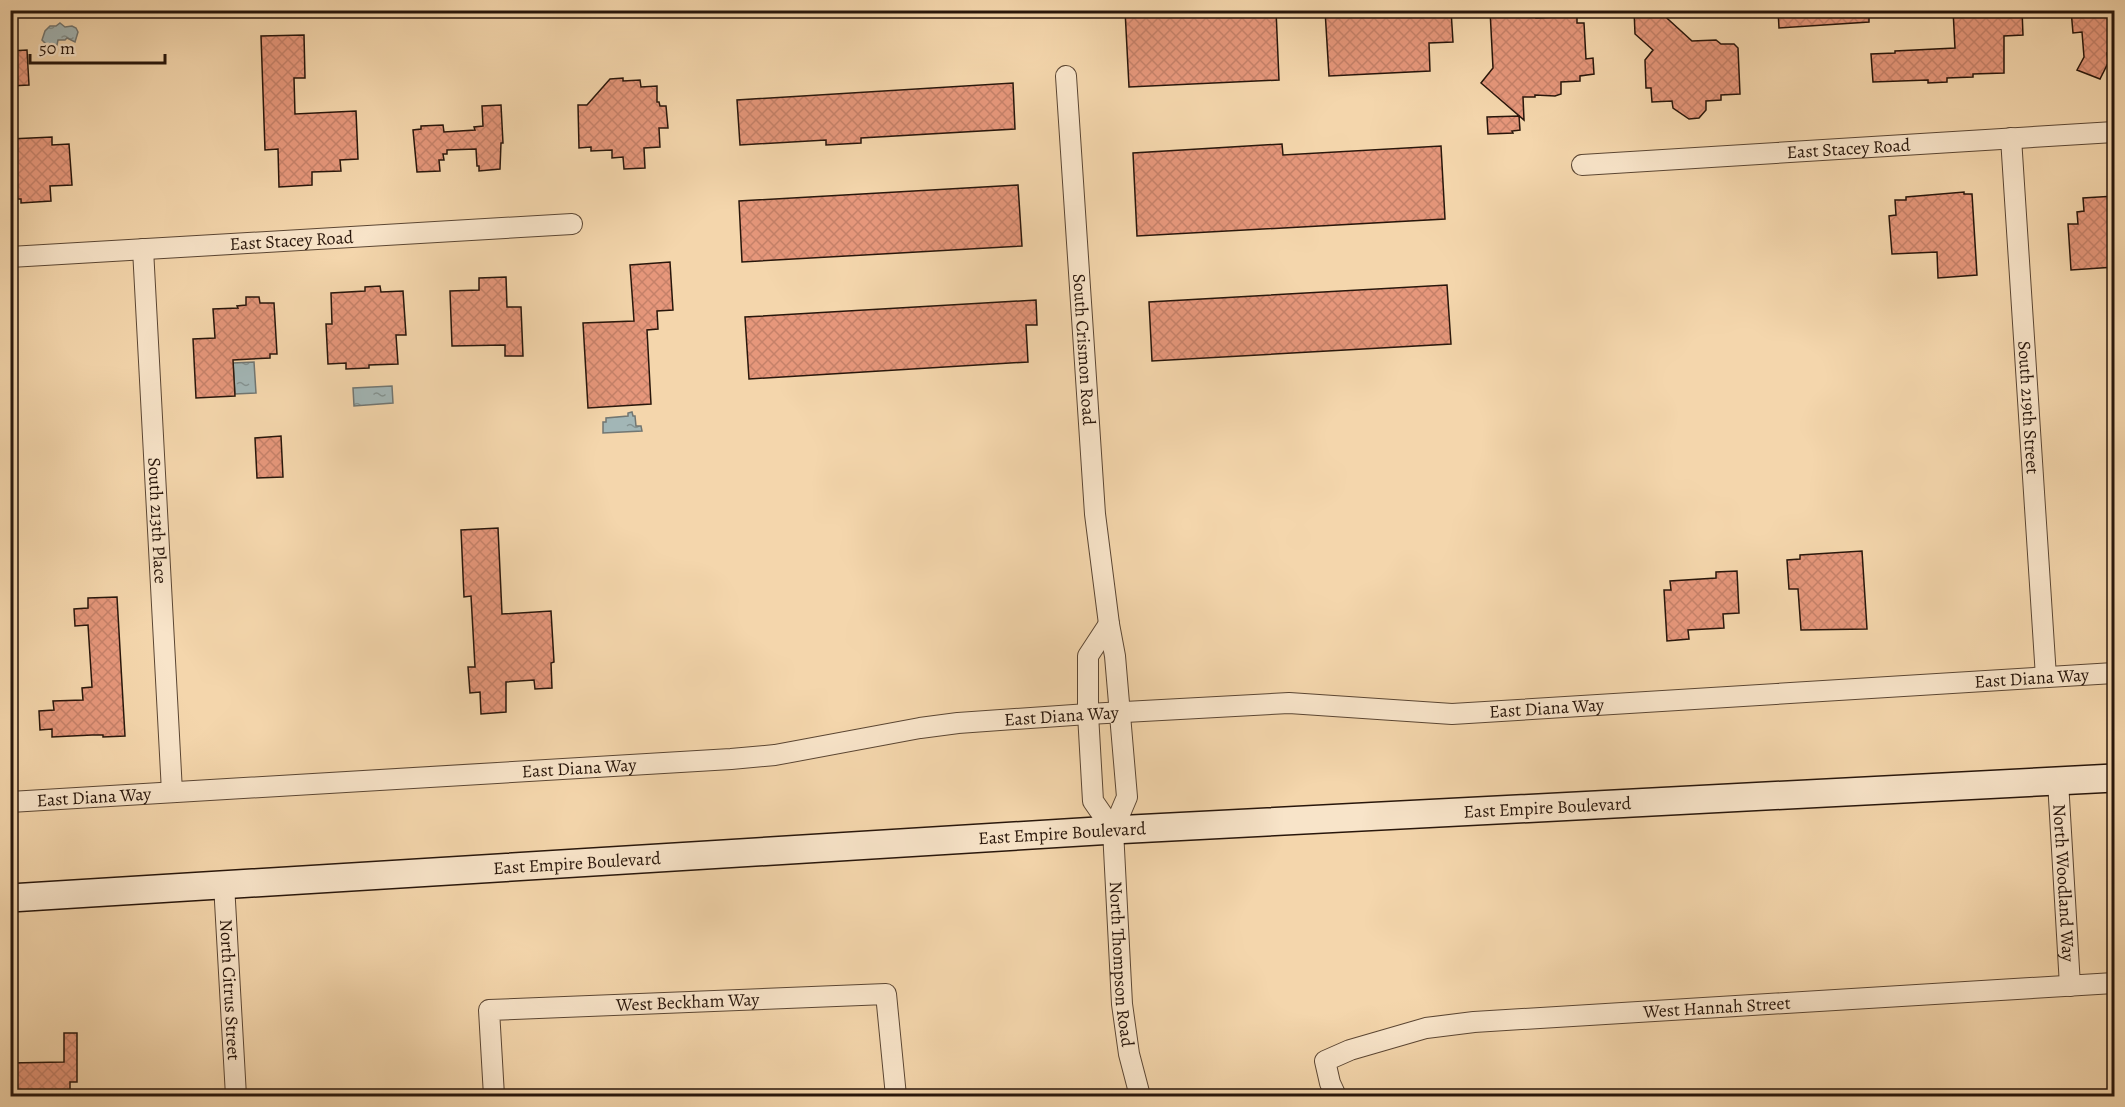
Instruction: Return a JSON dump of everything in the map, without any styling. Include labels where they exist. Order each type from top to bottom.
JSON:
[{"type":"street","name":"South Crismon Road","points":[[1066,76],[1095,514],[1108,624],[1115,656],[1127,796],[1113,830]]},
{"type":"street","name":"East Stacey Road","points":[[1582,165],[2115,132]]},
{"type":"street","name":"South 219th Street","points":[[2011,138],[2046,677]]},
{"type":"street","name":"East Stacey Road","points":[[10,257],[572,224]]},
{"type":"street","name":"South 213th Place","points":[[143,249],[172,792]]},
{"type":"street","points":[[1108,624],[1088,656],[1088,714],[1093,801],[1113,830]]},
{"type":"street","name":"East Diana Way","points":[[10,802],[731,759],[775,755],[939,725],[1119,712],[1289,703],[1452,714],[2115,673]]},
{"type":"street","name":"East Empire Boulevard","points":[[10,898],[1113,830],[2115,778]]},
{"type":"street","name":"North Woodland Way","points":[[2058,781],[2070,986]]},
{"type":"street","name":"North Thompson Road","points":[[1113,830],[1122,1004],[1129,1054],[1140,1096]]},
{"type":"street","name":"North Citrus Street","points":[[224,884],[236,1096]]},
{"type":"street","name":"West Hannah Street","points":[[1336,1096],[1330,1083],[1325,1061],[1350,1050],[1426,1028],[1474,1022],[2115,983]]},
{"type":"street","name":"West Beckham Way","points":[[494,1096],[489,1010],[886,994],[896,1096]]},
{"type":"water","points":[[60,23],[65,27],[76,28],[78,32],[75,42],[67,38],[58,40],[57,45],[47,45],[42,40],[45,31],[50,26]]},
{"type":"water","points":[[254,362],[256,393],[235,394],[233,363]]},
{"type":"water","points":[[392,386],[393,403],[354,406],[353,388]]},
{"type":"water","points":[[632,412],[636,426],[641,426],[642,431],[603,433],[603,422],[606,422],[606,418],[628,416],[628,413]]},
{"type":"building","points":[[1125,10],[1276,10],[1279,80],[1129,87]]},
{"type":"building","points":[[1325,10],[1451,10],[1453,42],[1429,43],[1430,71],[1329,76]]},
{"type":"building","points":[[1490,10],[1535,10],[1536,18],[1577,16],[1577,23],[1584,23],[1586,59],[1593,58],[1594,74],[1580,76],[1580,81],[1561,82],[1561,94],[1555,96],[1523,97],[1524,120],[1481,83],[1493,68]]},
{"type":"building","points":[[1634,10],[1658,10],[1692,41],[1716,40],[1721,44],[1734,44],[1738,48],[1740,94],[1721,95],[1721,100],[1706,101],[1706,110],[1699,118],[1689,119],[1673,108],[1672,101],[1652,102],[1651,88],[1646,88],[1645,60],[1653,50],[1635,34]]},
{"type":"building","points":[[1778,10],[1869,10],[1869,22],[1779,28]]},
{"type":"building","points":[[1953,10],[2022,10],[2023,35],[2004,36],[2004,73],[1947,78],[1947,82],[1928,83],[1928,80],[1873,82],[1871,54],[1955,48]]},
{"type":"building","points":[[2071,10],[2115,10],[2115,53],[2107,53],[2108,63],[2100,79],[2077,70],[2084,57],[2082,32],[2073,33]]},
{"type":"building","points":[[304,35],[305,78],[294,78],[295,114],[356,111],[358,159],[340,160],[341,171],[312,172],[312,185],[279,187],[278,149],[265,150],[261,36]]},
{"type":"building","points":[[27,50],[29,85],[10,86],[10,51]]},
{"type":"building","points":[[623,78],[623,81],[640,80],[641,87],[657,86],[657,102],[660,106],[666,106],[668,128],[659,128],[660,147],[644,148],[645,168],[624,169],[623,157],[612,158],[612,150],[591,151],[591,147],[579,148],[578,105],[587,105],[610,79]]},
{"type":"building","points":[[1013,83],[1015,129],[861,138],[861,143],[826,145],[826,140],[740,145],[737,100]]},
{"type":"building","points":[[501,105],[503,143],[501,143],[500,169],[479,171],[476,149],[447,150],[447,154],[443,154],[444,160],[439,160],[440,171],[417,172],[413,130],[421,129],[421,126],[443,125],[444,132],[475,130],[474,127],[483,126],[482,106]]},
{"type":"building","points":[[1519,116],[1520,130],[1512,131],[1513,133],[1488,134],[1487,117]]},
{"type":"building","points":[[52,137],[52,145],[69,144],[72,185],[50,186],[51,201],[21,203],[21,199],[10,199],[10,139]]},
{"type":"building","points":[[1282,144],[1283,155],[1441,146],[1445,219],[1137,236],[1133,153]]},
{"type":"building","points":[[1018,185],[1022,246],[742,262],[739,201]]},
{"type":"building","points":[[1964,192],[1964,194],[1972,194],[1977,275],[1938,278],[1937,252],[1892,254],[1889,216],[1896,215],[1895,200]]},
{"type":"building","points":[[2115,196],[2115,267],[2071,270],[2068,224],[2078,224],[2077,212],[2084,211],[2083,198]]},
{"type":"building","points":[[670,262],[673,310],[657,311],[658,329],[647,330],[651,404],[588,408],[583,323],[634,321],[630,265]]},
{"type":"building","points":[[506,277],[507,307],[521,307],[523,356],[505,356],[505,345],[452,346],[450,291],[479,290],[479,278]]},
{"type":"building","points":[[1447,285],[1451,344],[1152,361],[1149,302]]},
{"type":"building","points":[[380,286],[381,292],[403,291],[406,335],[396,335],[398,364],[346,369],[346,363],[328,364],[326,324],[332,324],[331,293],[365,291],[365,287]]},
{"type":"building","points":[[246,297],[259,297],[260,303],[274,303],[277,354],[270,354],[270,358],[233,360],[235,396],[196,398],[193,339],[215,338],[213,309],[238,308],[237,306],[246,305]]},
{"type":"building","points":[[1036,300],[1037,325],[1026,325],[1028,362],[749,379],[745,317]]},
{"type":"building","points":[[281,436],[283,477],[257,478],[255,438]]},
{"type":"building","points":[[498,528],[502,614],[551,611],[554,662],[551,663],[552,688],[535,689],[534,680],[506,682],[506,712],[481,714],[480,692],[470,693],[468,667],[475,667],[471,596],[464,597],[461,530]]},
{"type":"building","points":[[1862,551],[1867,629],[1801,630],[1798,589],[1789,589],[1787,560],[1800,559],[1800,555]]},
{"type":"building","points":[[1737,571],[1739,613],[1723,614],[1724,628],[1688,630],[1689,639],[1667,641],[1664,590],[1671,590],[1670,581],[1716,578],[1716,572]]},
{"type":"building","points":[[117,597],[125,736],[52,737],[52,729],[40,730],[39,711],[54,710],[53,701],[83,700],[82,688],[92,687],[88,625],[75,626],[74,609],[88,608],[88,598]]},
{"type":"building","points":[[64,1033],[77,1033],[77,1082],[70,1082],[70,1096],[10,1096],[10,1063],[64,1062]]}]
